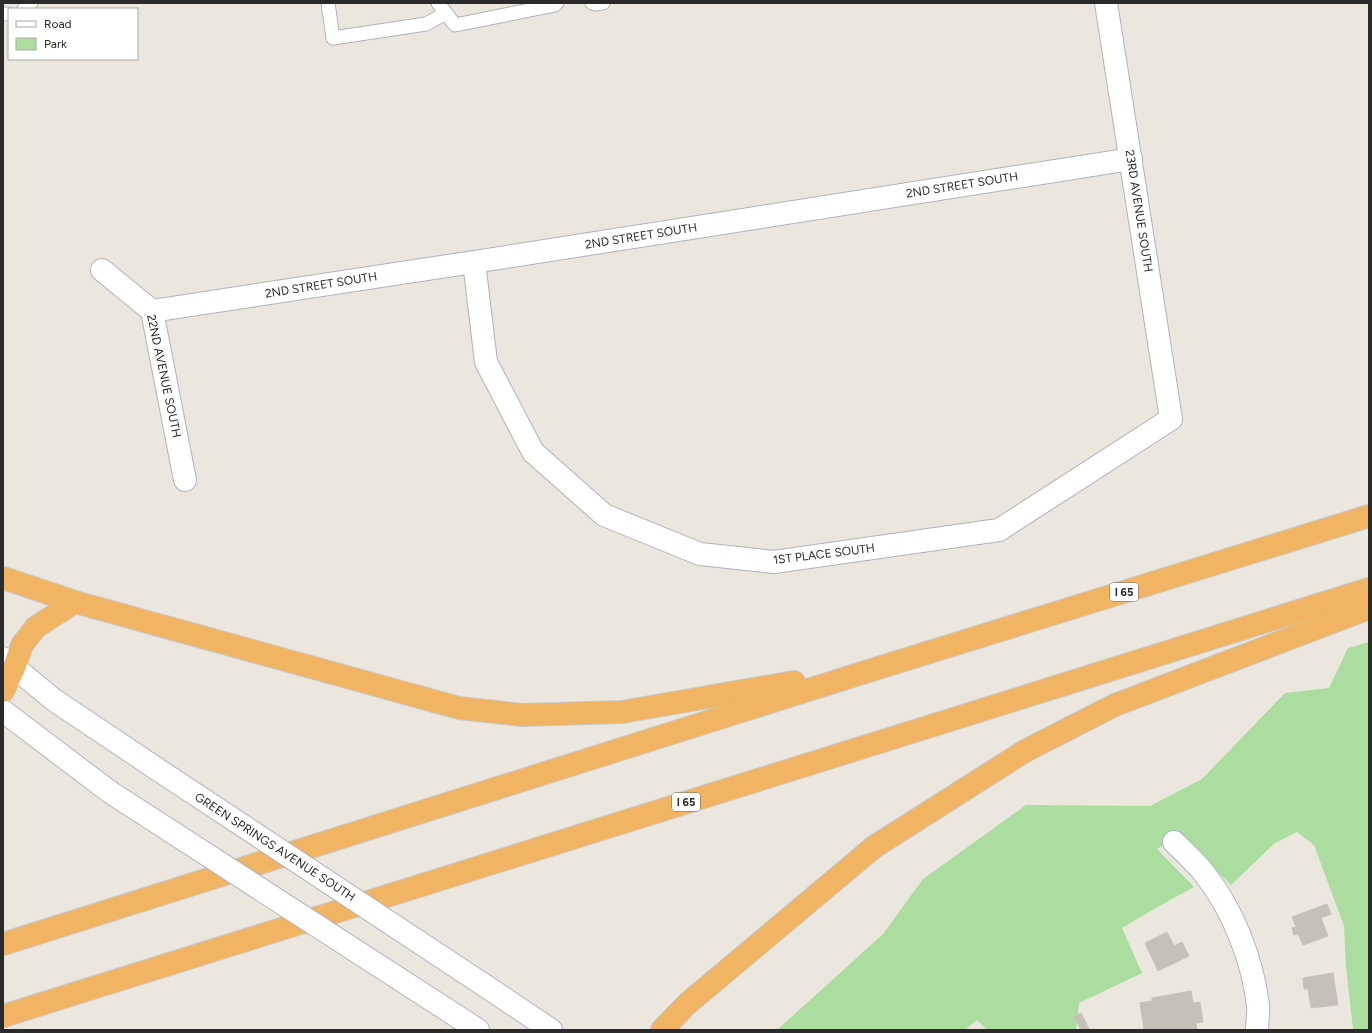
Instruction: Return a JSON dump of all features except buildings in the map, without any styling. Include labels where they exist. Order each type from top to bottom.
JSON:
[{"type":"highway","name":"I 65","points":[[3,944],[878,668],[1369,516]]},
{"type":"highway","points":[[3,578],[75,602],[459,708],[522,715],[622,712],[878,668]]},
{"type":"highway","name":"I 65","points":[[3,1016],[1369,589]]},
{"type":"highway","points":[[3,691],[9,663],[36,627],[75,602]]},
{"type":"highway","points":[[662,1030],[688,1004],[874,848],[1025,752],[1115,705],[1369,608]]},
{"type":"highway","points":[[687,1030],[688,1004]]},
{"type":"street","name":"23RD AVENUE SOUTH","points":[[1106,3],[1170,419]]},
{"type":"street","name":"2ND STREET SOUTH","points":[[152,311],[1130,159]]},
{"type":"street","name":"1ST PLACE SOUTH","points":[[474,262],[486,362],[533,452],[604,515],[700,554],[774,562],[999,530],[1170,419]]},
{"type":"street","name":"22ND AVENUE SOUTH","points":[[102,270],[152,311],[185,480]]},
{"type":"street","name":"GREEN SPRINGS AVENUE SOUTH","points":[[9,663],[54,700],[551,1030]]},
{"type":"street","points":[[3,711],[110,792],[478,1030]]},
{"type":"street","points":[[1174,842],[1203,872],[1224,903],[1239,935],[1252,972],[1258,1007],[1257,1030]]},
{"type":"lane","points":[[328,3],[333,38],[426,24],[446,14]]},
{"type":"lane","points":[[438,3],[455,26],[555,5],[557,3]]},
{"type":"lane","points":[[592,3],[603,3]]},
{"type":"green space","points":[[1369,642],[1369,1030],[1353,1029],[1346,967],[1344,926],[1314,845],[1297,832],[1275,843],[1231,885],[1180,835],[1157,849],[1194,887],[1122,928],[1142,973],[1079,1003],[1076,1030],[987,1030],[977,1020],[965,1030],[777,1030],[883,934],[923,879],[1026,805],[1150,806],[1202,779],[1285,693],[1329,688],[1348,648]]}]
